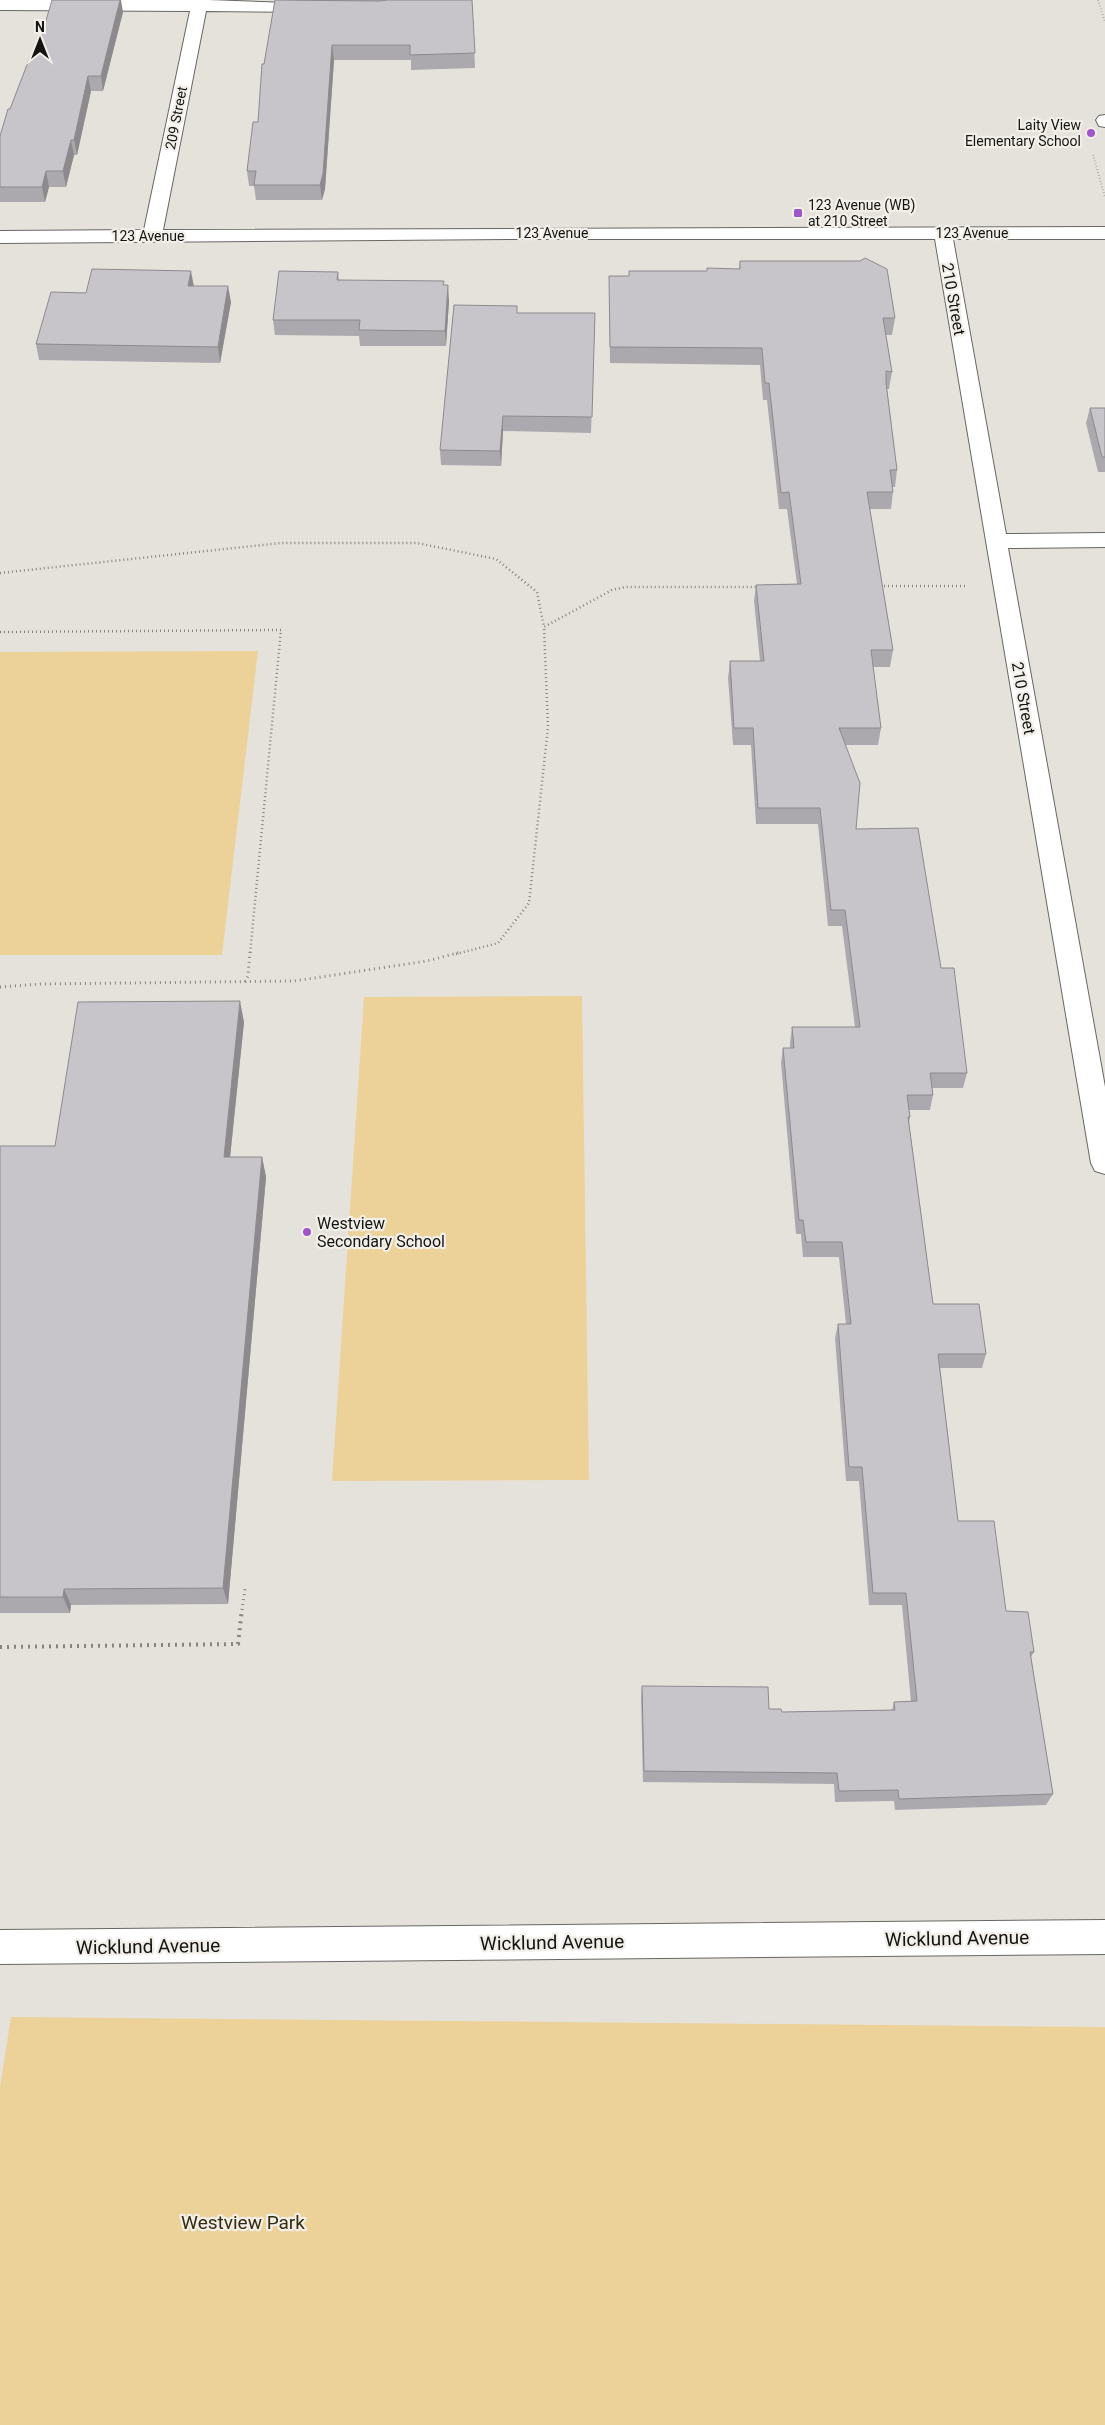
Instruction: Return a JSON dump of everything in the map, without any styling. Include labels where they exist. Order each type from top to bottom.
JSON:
[{"type":"street","points":[[0,5],[199,3],[324,8]]},
{"type":"street","name":"209 Street","points":[[152,237],[199,3]]},
{"type":"street","name":"123 Avenue","points":[[0,237],[502,233],[1105,233]]},
{"type":"street","name":"210 Street","points":[[943,233],[1105,1163]]},
{"type":"street","points":[[996,541],[1105,540]]},
{"type":"street","name":"Wicklund Avenue","points":[[0,1947],[1105,1937]]},
{"type":"path","points":[[1098,0],[1105,22]]},
{"type":"path","points":[[0,573],[281,543],[417,543],[496,559],[537,592],[544,627],[548,728],[529,903],[498,943],[427,961],[294,981],[41,984],[0,987]]},
{"type":"path","points":[[878,586],[1004,586]]},
{"type":"path","points":[[544,627],[612,590],[625,587],[761,587]]},
{"type":"path","points":[[0,632],[281,630],[248,976],[245,982]]},
{"type":"path","points":[[0,1647],[238,1644],[245,1590]]},
{"type":"green space","points":[[258,651],[222,955],[0,955],[0,652]]},
{"type":"green space","points":[[582,996],[589,1480],[332,1481],[364,997]]},
{"type":"green space","name":"Westview Park","points":[[11,2017],[1105,2027],[1105,2425],[0,2425],[0,2087]]},
{"type":"building","points":[[52,0],[120,0],[101,76],[88,76],[74,140],[71,140],[63,171],[46,171],[42,187],[0,187],[0,136],[8,109],[10,109],[30,57],[35,58]]},
{"type":"building","points":[[275,0],[472,0],[475,53],[410,55],[410,45],[332,45],[323,174],[320,185],[254,185],[256,171],[247,171],[253,122],[258,122],[262,64],[264,64]]},
{"type":"building","points":[[865,258],[887,269],[895,318],[883,318],[892,372],[886,371],[886,383],[897,470],[890,470],[893,492],[867,492],[893,650],[871,650],[881,728],[839,728],[860,783],[856,829],[918,828],[941,968],[954,968],[967,1073],[930,1073],[933,1095],[907,1095],[910,1117],[908,1117],[933,1304],[979,1304],[986,1354],[938,1354],[958,1521],[994,1521],[1006,1611],[1028,1612],[1034,1652],[1030,1652],[1053,1794],[899,1799],[898,1790],[839,1791],[837,1773],[644,1771],[642,1686],[768,1687],[769,1709],[781,1709],[782,1712],[895,1710],[894,1702],[917,1701],[906,1593],[873,1593],[862,1467],[849,1467],[838,1324],[851,1324],[842,1242],[806,1242],[803,1220],[799,1220],[783,1048],[794,1048],[792,1027],[860,1027],[845,910],[831,910],[820,808],[758,808],[753,728],[734,728],[730,661],[764,661],[756,585],[801,584],[789,492],[781,493],[769,383],[765,383],[762,348],[610,347],[609,276],[629,276],[629,271],[707,271],[707,268],[740,269],[740,261],[860,261]]},
{"type":"building","points":[[92,269],[191,271],[188,286],[228,286],[218,347],[36,344],[51,292],[86,293]]},
{"type":"building","points":[[279,271],[338,272],[337,280],[444,281],[443,285],[448,285],[445,331],[359,330],[360,320],[273,320]]},
{"type":"building","points":[[454,305],[517,306],[517,313],[595,313],[592,417],[503,416],[500,451],[440,450]]},
{"type":"building","points":[[1090,408],[1105,408],[1105,457],[1102,457]]},
{"type":"building","points":[[240,1001],[224,1157],[262,1157],[223,1588],[64,1589],[63,1597],[0,1597],[0,1146],[55,1146],[78,1002]]},
{"type":"place","name":"Laity View Elementary School","points":[[1091,133]]},
{"type":"place","name":"123 Avenue (WB) at 210 Street","points":[[798,213]]},
{"type":"place","name":"Westview Secondary School","points":[[307,1232]]}]
